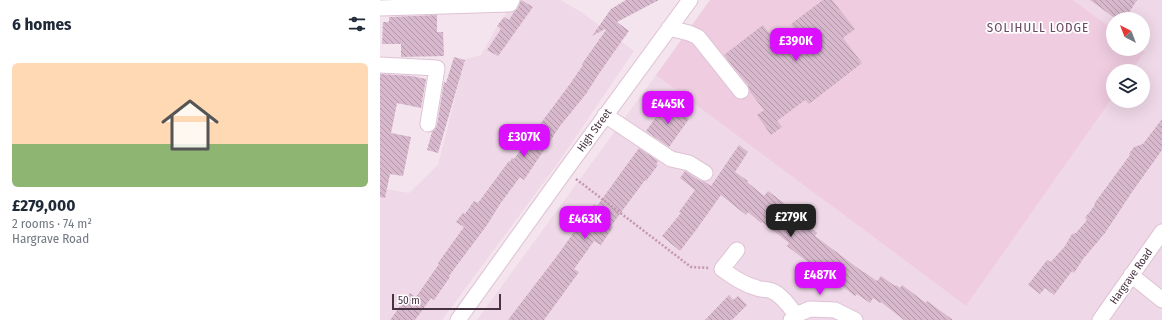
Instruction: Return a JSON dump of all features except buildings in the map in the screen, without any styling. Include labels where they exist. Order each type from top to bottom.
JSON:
[{"type":"street","points":[[380,8],[510,4],[512,0]]},
{"type":"street","name":"High Street","points":[[458,320],[564,171],[690,0]]},
{"type":"street","points":[[669,28],[698,37],[741,91]]},
{"type":"street","points":[[380,65],[437,68],[428,124]]},
{"type":"street","points":[[605,115],[671,159],[689,163],[705,173]]},
{"type":"street","name":"Hargrave Road","points":[[1100,320],[1162,232]]},
{"type":"street","points":[[737,250],[722,269],[739,281],[748,285],[759,289],[772,291],[782,298],[794,317],[810,309],[835,310],[855,320]]},
{"type":"street","points":[[1131,275],[1162,300]]},
{"type":"path","points":[[564,171],[691,267],[722,269]]},
{"type":"shaded area","points":[[516,0],[561,0],[581,12],[634,51],[558,163],[442,320],[380,320],[380,188],[409,193],[438,165],[465,59],[481,55],[496,28]]},
{"type":"shaded area","points":[[710,0],[1073,0],[1106,24],[1106,56],[1142,56],[1136,64],[1106,64],[1106,107],[966,306],[656,75]]},
{"type":"shaded area","points":[[1073,0],[1162,0],[1162,320],[477,320],[656,75],[966,306],[1106,107],[1150,108],[1150,64],[1136,64],[1142,56],[1150,56],[1150,12],[1106,12],[1106,24]]},
{"type":"district","name":"SOLIHULL LODGE","points":[[1038,27]]}]
